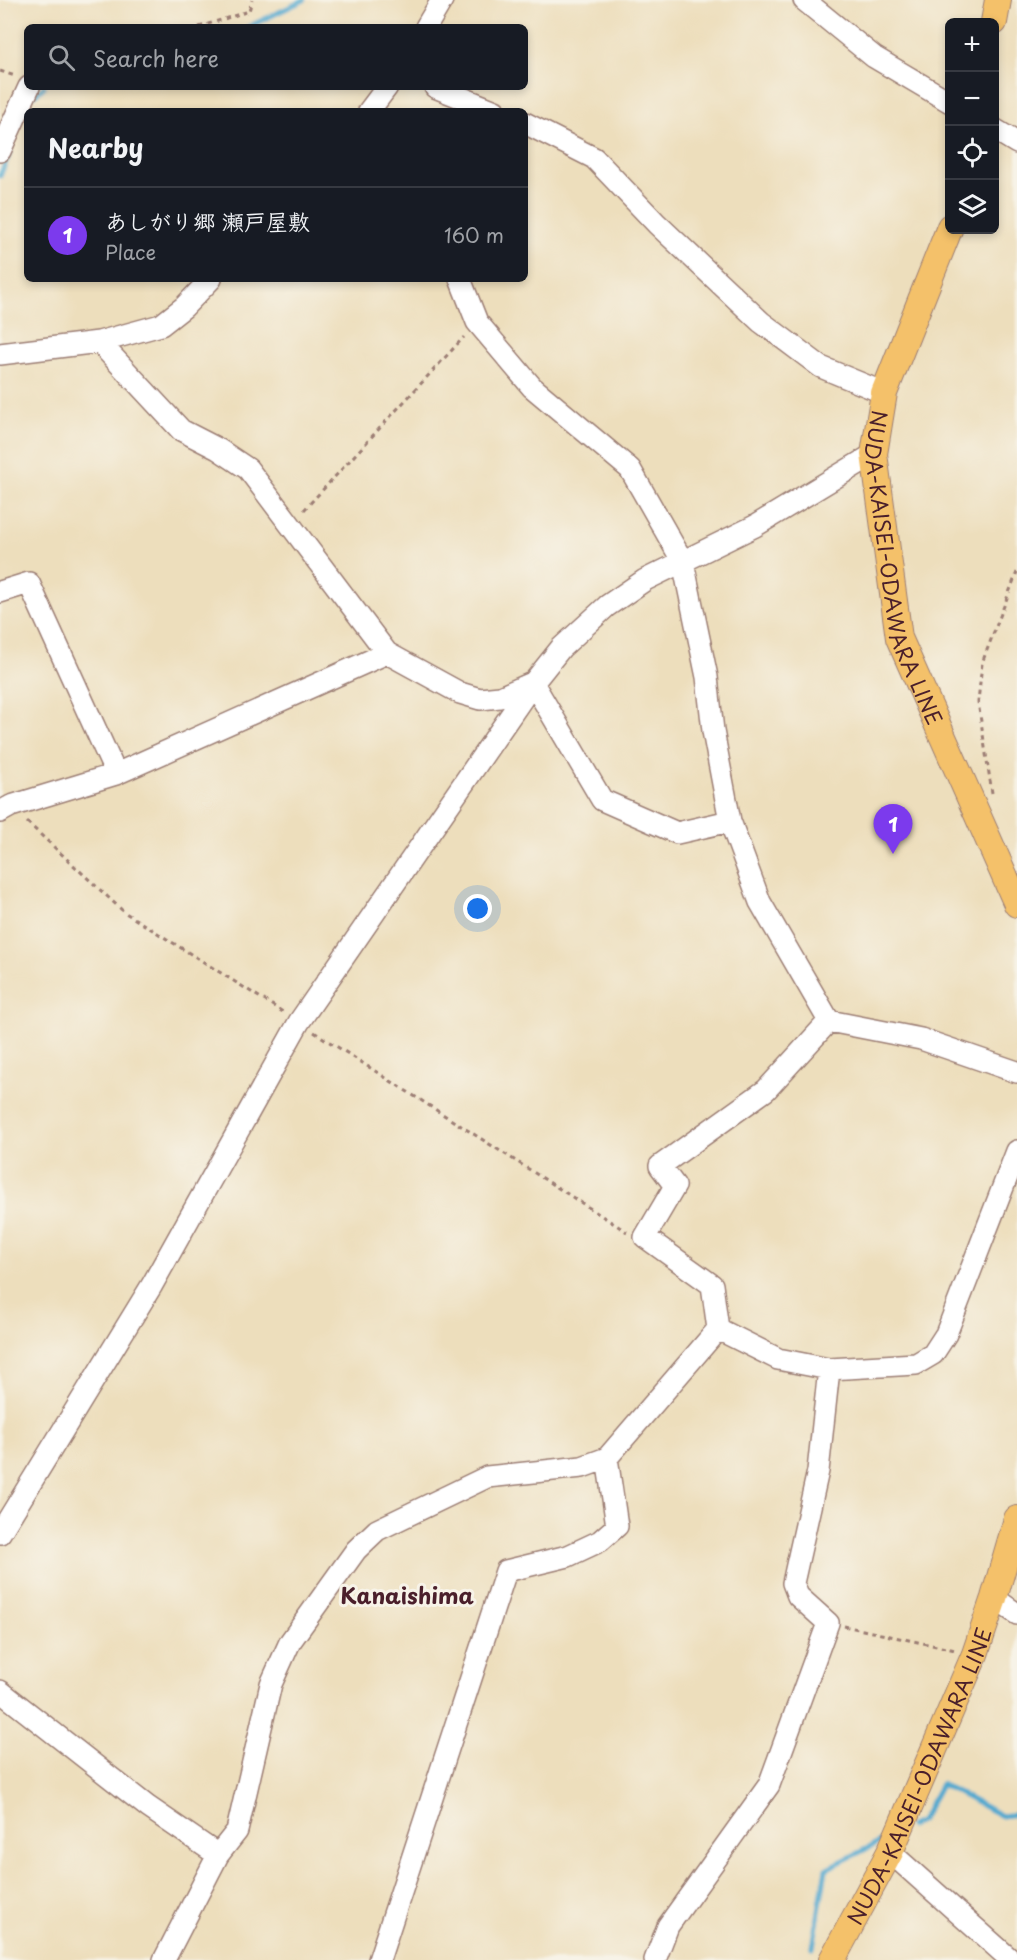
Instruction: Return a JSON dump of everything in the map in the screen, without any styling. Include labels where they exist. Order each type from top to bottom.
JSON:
[{"type":"main road","points":[[995,18],[998,0]]},
{"type":"main road","name":"NUDA-KAISEI-ODAWARA LINE","points":[[947,234],[884,393],[873,454],[899,638],[1017,904]]},
{"type":"main road","name":"NUDA-KAISEI-ODAWARA LINE","points":[[832,1960],[891,1849],[975,1654],[1017,1519]]},
{"type":"street","points":[[428,24],[442,0]]},
{"type":"street","points":[[804,0],[874,57],[945,99]]},
{"type":"street","points":[[0,151],[28,90]]},
{"type":"street","points":[[371,108],[385,90]]},
{"type":"street","points":[[442,90],[488,108]]},
{"type":"street","points":[[528,125],[594,158],[657,224],[769,328],[821,367],[884,393]]},
{"type":"street","points":[[999,132],[1017,143]]},
{"type":"street","points":[[0,354],[99,342],[161,325],[184,307],[208,282]]},
{"type":"street","points":[[461,282],[477,322],[532,387],[630,469],[683,562],[707,677],[713,731],[730,821],[760,902],[830,1020],[921,1039],[1017,1072]]},
{"type":"street","points":[[99,342],[181,430],[218,449],[248,469],[387,653],[460,693],[480,699],[500,697],[532,683]]},
{"type":"street","points":[[0,1533],[152,1285],[299,1022],[532,683],[561,648],[607,606],[645,580],[755,526],[873,454]]},
{"type":"street","points":[[0,592],[29,583],[116,774]]},
{"type":"street","points":[[5,809],[116,774],[387,653]]},
{"type":"street","points":[[532,683],[602,800],[677,833],[730,821]]},
{"type":"street","points":[[164,1960],[218,1855],[237,1831],[271,1684],[290,1642],[356,1550],[377,1530],[487,1477],[582,1467],[607,1458],[718,1329],[712,1285],[645,1237],[675,1186],[660,1166],[766,1090],[830,1020]]},
{"type":"street","points":[[718,1329],[778,1359],[829,1369],[916,1365],[933,1354],[946,1334],[1017,1151]]},
{"type":"street","points":[[655,1960],[668,1926],[769,1785],[828,1623],[798,1596],[793,1583],[818,1471],[829,1369]]},
{"type":"street","points":[[378,1960],[506,1571],[568,1556],[600,1541],[617,1526],[607,1458]]},
{"type":"street","points":[[994,1598],[1017,1614]]},
{"type":"street","points":[[0,1691],[148,1807],[218,1855]]},
{"type":"street","points":[[891,1849],[1011,1960]]},
{"type":"path","points":[[208,24],[249,11],[252,0]]},
{"type":"path","points":[[290,525],[477,322]]},
{"type":"path","points":[[993,796],[978,702],[982,663],[1017,572]]},
{"type":"path","points":[[5,809],[124,912],[622,1231],[645,1237]]},
{"type":"path","points":[[828,1623],[975,1654]]},
{"type":"waterway","points":[[254,24],[304,0]]},
{"type":"waterway","points":[[35,95],[41,90]]},
{"type":"waterway","points":[[0,176],[10,152]]},
{"type":"waterway","points":[[910,1826],[921,1821],[941,1784],[1002,1816],[1017,1814]]},
{"type":"waterway","points":[[813,1947],[826,1869],[886,1839]]},
{"type":"place","name":"あしがり郷 瀬戸屋敷","points":[[893,854]]},
{"type":"district","name":"Kanaishima","points":[[407,1594]]}]
